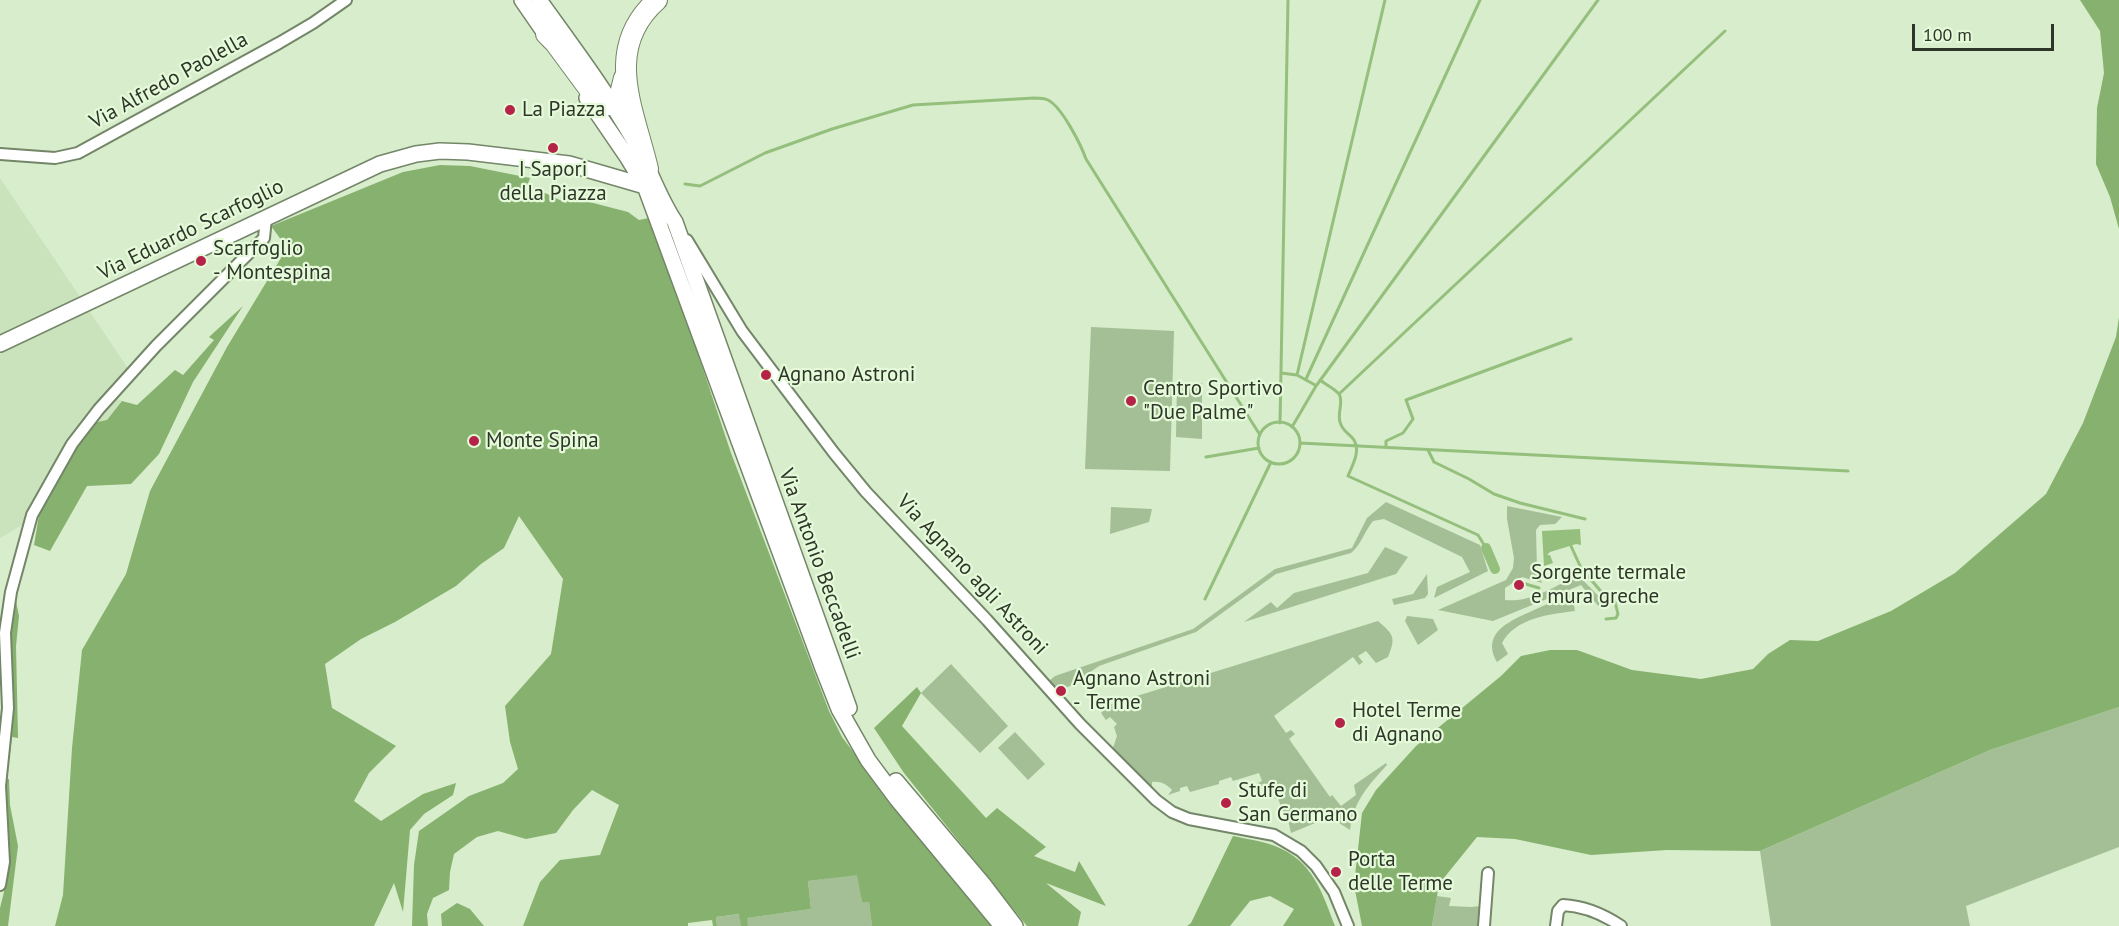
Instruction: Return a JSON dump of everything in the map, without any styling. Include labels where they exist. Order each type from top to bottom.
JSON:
[{"type":"highway","points":[[546,34],[555,42],[600,104],[613,105],[620,98],[625,74],[626,52],[633,32],[648,8],[657,0]]},
{"type":"highway","points":[[625,74],[650,179]]},
{"type":"main road","points":[[522,0],[628,158],[650,179]]},
{"type":"main road","points":[[539,0],[613,105],[650,179]]},
{"type":"main road","name":"Via Eduardo Scarfoglio","points":[[0,344],[380,164],[406,156],[428,152],[468,152],[563,163],[614,177],[650,179]]},
{"type":"main road","points":[[614,177],[623,174],[627,169],[628,158]]},
{"type":"main road","name":"Via Antonio Beccadelli","points":[[650,179],[658,220],[839,710],[855,741],[879,775],[1002,926]]},
{"type":"main road","name":"Via Antonio Beccadelli","points":[[650,179],[675,222],[844,695],[855,719],[890,775],[983,884],[1015,926]]},
{"type":"street","name":"Via Alfredo Paolella","points":[[0,154],[55,158],[78,153],[279,43],[346,0]]},
{"type":"street","points":[[0,885],[4,862],[0,786],[8,708],[5,633],[11,592],[32,515],[72,444],[99,409],[156,346],[264,238],[266,218]]},
{"type":"street","points":[[658,220],[675,250],[715,290]]},
{"type":"street","name":"Via Agnano agli Astroni","points":[[675,222],[715,290],[769,370],[866,492],[987,620],[1080,724],[1163,807],[1180,816],[1266,833],[1287,841],[1301,851],[1323,875],[1340,903],[1348,926]]},
{"type":"street","points":[[1484,926],[1488,873]]},
{"type":"street","points":[[1556,926],[1558,911],[1563,905],[1586,908],[1608,917],[1621,926]]},
{"type":"shaded area","points":[[2080,0],[2119,0],[2119,229],[2110,197],[2096,164],[2097,108],[2104,73],[2100,31]]},
{"type":"shaded area","points":[[440,165],[470,166],[530,178],[525,192],[540,198],[543,192],[566,203],[570,197],[628,212],[639,220],[649,218],[681,303],[731,453],[829,711],[842,737],[908,825],[991,926],[872,926],[869,902],[862,902],[857,875],[808,881],[811,909],[747,918],[748,926],[741,926],[739,914],[716,917],[717,926],[713,926],[712,920],[688,923],[688,926],[523,926],[540,882],[560,860],[600,855],[619,805],[592,790],[556,833],[526,839],[498,831],[477,837],[454,854],[449,890],[433,898],[427,914],[428,926],[412,926],[414,865],[419,831],[469,796],[503,783],[518,769],[510,742],[505,706],[551,654],[563,579],[519,516],[504,548],[456,586],[361,639],[325,664],[332,708],[396,746],[369,773],[354,801],[381,821],[423,794],[456,783],[453,795],[424,814],[410,830],[403,912],[394,883],[374,926],[55,926],[63,895],[72,748],[82,650],[126,574],[150,491],[227,347],[287,248],[271,226],[403,172]]},
{"type":"shaded area","points":[[0,178],[133,376],[115,397],[122,401],[107,420],[75,444],[39,515],[0,538]]},
{"type":"shaded area","points":[[243,306],[193,382],[159,454],[131,484],[87,486],[50,551],[34,545],[39,515],[75,444],[93,423],[107,420],[122,401],[137,405],[175,370],[183,375],[214,340],[209,337]]},
{"type":"shaded area","points":[[2119,317],[2119,707],[1990,750],[1760,851],[1667,850],[1591,855],[1515,839],[1477,837],[1439,884],[1432,926],[1362,926],[1354,885],[1362,813],[1376,790],[1416,746],[1501,676],[1521,656],[1550,650],[1577,650],[1632,670],[1701,679],[1753,669],[1768,654],[1790,640],[1818,641],[1891,611],[1955,573],[2046,494],[2083,423],[2116,337]]},
{"type":"shaded area","points":[[1091,327],[1174,331],[1170,471],[1085,469]]},
{"type":"shaded area","points":[[1177,383],[1202,383],[1202,439],[1176,437]]},
{"type":"shaded area","points":[[1386,502],[1480,545],[1488,571],[1434,598],[1437,587],[1470,572],[1462,557],[1384,519],[1373,521],[1351,553],[1276,574],[1196,632],[1099,666],[1070,686],[1058,691],[1049,681],[1055,676],[1193,629],[1275,569],[1352,548],[1367,518]]},
{"type":"shaded area","points":[[1507,506],[1562,517],[1555,524],[1540,525],[1536,530],[1537,571],[1542,583],[1522,577],[1505,588],[1505,600],[1533,596],[1578,575],[1609,607],[1600,608],[1581,585],[1493,621],[1438,610],[1506,580],[1513,568],[1514,558]]},
{"type":"shaded area","points":[[1111,507],[1152,509],[1149,522],[1110,534]]},
{"type":"shaded area","points":[[1580,529],[1581,545],[1576,544],[1550,552],[1547,555],[1550,555],[1553,563],[1544,566],[1542,531]]},
{"type":"shaded area","points":[[1385,547],[1408,557],[1396,574],[1244,622],[1271,602],[1277,608],[1294,593],[1368,573]]},
{"type":"shaded area","points":[[1427,574],[1428,594],[1425,598],[1394,605],[1392,599],[1413,594]]},
{"type":"shaded area","points":[[1572,593],[1575,611],[1534,619],[1515,628],[1502,643],[1508,654],[1497,662],[1493,652],[1493,643],[1495,635],[1501,628],[1517,618]]},
{"type":"shaded area","points":[[15,596],[19,616],[16,646],[18,738],[12,737],[7,779],[9,779],[10,805],[18,846],[8,926],[0,926],[8,842],[3,789],[9,645]]},
{"type":"shaded area","points":[[1407,616],[1433,619],[1438,630],[1418,645],[1405,621]]},
{"type":"shaded area","points":[[1378,621],[1392,637],[1388,657],[1376,663],[1366,651],[1358,656],[1363,662],[1359,665],[1353,657],[1274,716],[1286,733],[1291,730],[1295,734],[1289,739],[1330,797],[1332,795],[1341,806],[1356,795],[1354,785],[1386,763],[1387,765],[1358,802],[1350,830],[1330,817],[1291,833],[1287,815],[1284,816],[1278,798],[1275,799],[1272,791],[1269,792],[1266,785],[1260,787],[1258,783],[1262,781],[1259,773],[1233,781],[1231,777],[1219,781],[1219,784],[1190,792],[1187,786],[1168,795],[1172,790],[1170,788],[1163,783],[1152,782],[1152,788],[1113,748],[1117,736],[1114,727],[1117,724],[1110,717],[1106,720],[1101,713],[1111,704]]},
{"type":"shaded area","points":[[951,664],[1008,726],[980,753],[921,693]]},
{"type":"shaded area","points":[[917,687],[921,693],[902,726],[986,818],[997,808],[1046,847],[1034,856],[1075,872],[1079,861],[1106,906],[1046,883],[1081,912],[1078,926],[1027,926],[904,773],[874,728]]},
{"type":"shaded area","points":[[2119,707],[2119,847],[1966,906],[1970,926],[1771,926],[1760,851],[1990,750]]},
{"type":"shaded area","points":[[1015,732],[1045,764],[1028,780],[998,748]]},
{"type":"shaded area","points":[[1233,836],[1275,846],[1299,860],[1320,890],[1335,926],[1283,926],[1294,909],[1270,896],[1250,901],[1230,926],[1187,926],[1191,923]]},
{"type":"shaded area","points":[[858,874],[862,902],[869,901],[872,926],[748,926],[746,918],[811,909],[808,881]]},
{"type":"shaded area","points":[[1437,896],[1451,898],[1449,906],[1481,906],[1479,926],[1432,926]]},
{"type":"shaded area","points":[[457,903],[470,909],[484,926],[442,926],[441,914]]},
{"type":"shaded area","points":[[740,914],[741,926],[717,926],[716,917]]},
{"type":"waterway","points":[[1280,423],[1288,0]]},
{"type":"waterway","points":[[1297,375],[1385,0]]},
{"type":"waterway","points":[[1306,379],[1480,0]]},
{"type":"waterway","points":[[1292,427],[1316,386],[1598,0]]},
{"type":"waterway","points":[[1339,394],[1725,31]]},
{"type":"waterway","points":[[685,184],[700,186],[765,153],[832,129],[913,105],[1034,98],[1048,100],[1065,118],[1086,159],[1260,435]]},
{"type":"waterway","points":[[1386,447],[1386,441],[1403,433],[1413,419],[1406,400],[1571,339]]},
{"type":"waterway","points":[[1281,373],[1297,375],[1315,385]]},
{"type":"waterway","points":[[1320,380],[1339,394],[1341,425],[1356,444],[1355,458],[1348,476],[1478,535],[1486,548]]},
{"type":"waterway","points":[[1279,422],[1294,428],[1300,443],[1294,458],[1279,464],[1264,458],[1258,443],[1264,428],[1279,422]]},
{"type":"waterway","points":[[1300,443],[1848,471]]},
{"type":"waterway","points":[[1206,457],[1259,448]]},
{"type":"waterway","points":[[1428,450],[1434,462],[1494,494],[1585,519]]},
{"type":"waterway","points":[[1205,599],[1271,462]]},
{"type":"waterway","points":[[1571,546],[1581,568],[1610,602],[1615,602],[1618,614],[1616,618],[1606,619]]},
{"type":"waterway","points":[[1486,548],[1495,569]]},
{"type":"waterway","points":[[1519,582],[1539,588]]},
{"type":"place","name":"La Piazza","points":[[510,110]]},
{"type":"place","name":"I Sapori della Piazza","points":[[553,148]]},
{"type":"place","name":"Scarfoglio - Montespina","points":[[201,261]]},
{"type":"place","name":"Agnano Astroni","points":[[766,375]]},
{"type":"place","name":"Centro Sportivo \"Due Palme\"","points":[[1131,401]]},
{"type":"place","name":"Monte Spina","points":[[474,441]]},
{"type":"place","name":"Sorgente termale e mura greche","points":[[1519,585]]},
{"type":"place","name":"Agnano Astroni - Terme","points":[[1061,691]]},
{"type":"place","name":"Hotel Terme di Agnano","points":[[1340,723]]},
{"type":"place","name":"Stufe di San Germano","points":[[1226,803]]},
{"type":"place","name":"Porta delle Terme","points":[[1336,872]]}]
